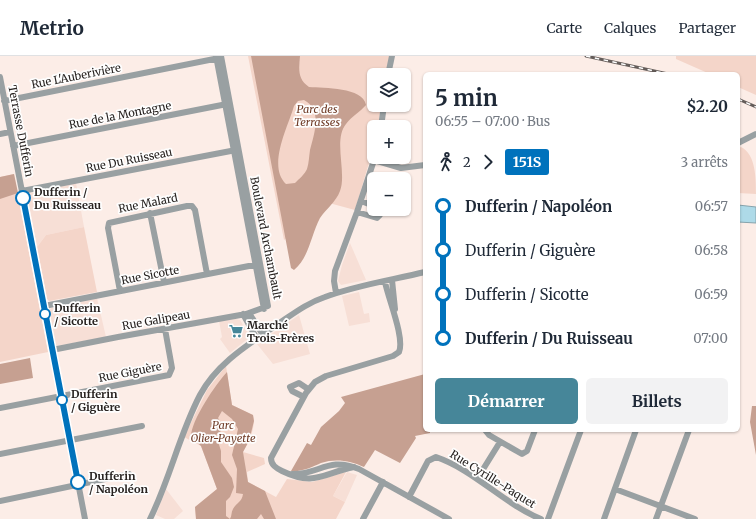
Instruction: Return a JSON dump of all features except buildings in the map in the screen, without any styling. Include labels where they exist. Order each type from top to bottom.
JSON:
[{"type":"street","points":[[389,68],[392,56]]},
{"type":"street","name":"Rue L'Auberivière","points":[[4,101],[219,57]]},
{"type":"street","name":"Boulevard Archambault","points":[[219,57],[258,264],[269,305],[264,309]]},
{"type":"street","name":"Terrasse Dufferin","points":[[0,77],[85,519]]},
{"type":"street","name":"Rue de la Montagne","points":[[13,146],[228,104]]},
{"type":"street","points":[[0,134],[10,132]]},
{"type":"street","points":[[740,141],[756,134]]},
{"type":"street","name":"Rue Du Ruisseau","points":[[22,191],[236,150]]},
{"type":"street","points":[[336,293],[334,281],[335,271],[361,201],[372,164]]},
{"type":"street","points":[[390,164],[401,168],[423,165]]},
{"type":"street","points":[[361,201],[367,203]]},
{"type":"street","name":"Rue Malard","points":[[120,291],[108,224],[113,220],[187,206],[194,208],[207,274]]},
{"type":"street","points":[[357,212],[367,215]]},
{"type":"street","points":[[150,213],[164,282]]},
{"type":"street","points":[[370,216],[377,218],[380,216]]},
{"type":"street","name":"Rue Sicotte","points":[[44,306],[258,264]]},
{"type":"street","points":[[150,519],[161,494],[184,427],[204,388],[223,364],[304,306],[336,293],[423,272]]},
{"type":"street","points":[[392,280],[395,316]]},
{"type":"street","points":[[354,467],[315,479],[300,478],[274,466],[271,458],[308,389],[315,382],[324,377],[399,353],[401,344],[385,282]]},
{"type":"street","name":"Rue Galipeau","points":[[52,350],[246,314],[264,309]]},
{"type":"street","points":[[246,314],[260,337]]},
{"type":"street","name":"Rue Giguère","points":[[0,408],[170,374],[172,368],[165,329]]},
{"type":"street","points":[[304,398],[292,391],[290,387],[299,383],[308,389]]},
{"type":"street","points":[[0,454],[142,426]]},
{"type":"street","points":[[488,432],[517,453],[523,454],[528,448],[534,432]]},
{"type":"street","points":[[548,519],[581,432]]},
{"type":"street","points":[[604,519],[635,432]]},
{"type":"street","points":[[656,519],[688,432]]},
{"type":"street","points":[[477,479],[500,442]]},
{"type":"street","name":"Rue Cyrille-Paquet","points":[[409,497],[428,462],[434,457],[477,479],[523,510],[541,519]]},
{"type":"street","points":[[289,474],[304,473],[331,464],[341,464],[354,467],[449,519]]},
{"type":"street","points":[[0,501],[129,474]]},
{"type":"street","points":[[363,519],[383,482]]},
{"type":"street","points":[[614,489],[695,519]]},
{"type":"shaded area","points":[[76,183],[84,227],[46,235],[37,247],[27,194]]},
{"type":"shaded area","points":[[350,243],[366,280],[341,285],[338,281]]},
{"type":"shaded area","points":[[359,292],[364,314],[369,313],[370,322],[349,326],[342,296]]},
{"type":"shaded area","points":[[97,298],[106,337],[56,346],[49,311],[51,308]]},
{"type":"shaded area","points":[[299,315],[310,354],[273,364],[257,344]]},
{"type":"shaded area","points":[[235,319],[240,320],[250,337],[230,353],[220,339],[222,337],[219,321]]},
{"type":"shaded area","points":[[347,472],[357,475],[345,502],[333,496]]},
{"type":"shaded area","points":[[166,489],[183,511],[174,519],[165,519],[156,515]]},
{"type":"green space","name":"Parc des Terrasses","points":[[248,56],[390,56],[387,68],[367,68],[367,112],[380,112],[379,120],[367,120],[367,164],[369,164],[355,210],[329,203],[284,240]]},
{"type":"green space","points":[[251,56],[300,56],[299,69],[301,77],[305,84],[309,87],[333,88],[351,92],[363,99],[366,105],[348,121],[342,131],[340,147],[342,184],[340,191],[320,218],[303,259],[294,270],[291,268]],"holes":[[[304,100],[310,104],[314,110],[316,123],[307,169],[295,183],[286,184],[278,167],[284,135],[294,106],[298,101]]]},
{"type":"green space","points":[[676,56],[756,56],[756,95],[740,88],[740,72],[705,72],[676,59]]},
{"type":"green space","points":[[740,147],[746,150],[750,155],[755,174],[756,194],[740,193]]},
{"type":"green space","points":[[14,174],[48,352],[0,362],[0,177]]},
{"type":"green space","points":[[14,174],[18,193],[0,199],[0,177]]},
{"type":"green space","points":[[84,227],[97,292],[49,301],[47,299],[37,247],[46,235]]},
{"type":"green space","points":[[30,358],[33,378],[0,384],[0,364]]},
{"type":"green space","name":"Parc Olier-Payette","points":[[226,366],[232,405],[253,415],[254,420],[250,439],[243,452],[264,458],[265,464],[247,472],[248,482],[276,497],[287,479],[312,482],[346,472],[333,496],[345,502],[336,519],[196,519],[195,507],[217,489],[201,446],[184,437],[207,390]]},
{"type":"green space","points":[[227,372],[232,405],[253,415],[254,421],[249,441],[243,452],[248,482],[265,491],[276,519],[264,519],[261,514],[257,519],[230,519],[196,519],[195,507],[217,489],[201,446],[191,437],[192,430],[199,412]],"holes":[[[222,411],[232,419],[238,429],[232,455],[237,469],[236,493],[243,494],[232,510],[230,519],[226,516],[226,501],[230,497],[234,487],[232,478],[221,462],[221,451],[216,435],[221,431],[222,424],[218,418]]]},
{"type":"green space","points":[[423,375],[423,432],[430,433],[415,436],[416,438],[400,463],[375,450],[364,467],[354,463],[338,460],[327,461],[303,470],[291,471],[307,443],[311,445],[321,427],[339,411],[345,403],[341,397]]},
{"type":"green space","points":[[752,406],[756,406],[756,455],[750,422]]},
{"type":"water","points":[[740,205],[756,207],[756,223],[740,222]]},
{"type":"railway","points":[[586,56],[659,72]]},
{"type":"railway","points":[[740,100],[756,107]]},
{"type":"bus line","name":"151S","points":[[23,198],[78,482]]},
{"type":"place","name":"Dufferin / Du Ruisseau","points":[[23,198]]},
{"type":"place","name":"Dufferin / Sicotte","points":[[45,314]]},
{"type":"place","name":"Marché Trois-Frères","points":[[236,331]]},
{"type":"place","name":"Dufferin / Giguère","points":[[62,400]]},
{"type":"place","name":"Dufferin / Napoléon","points":[[78,482]]}]
